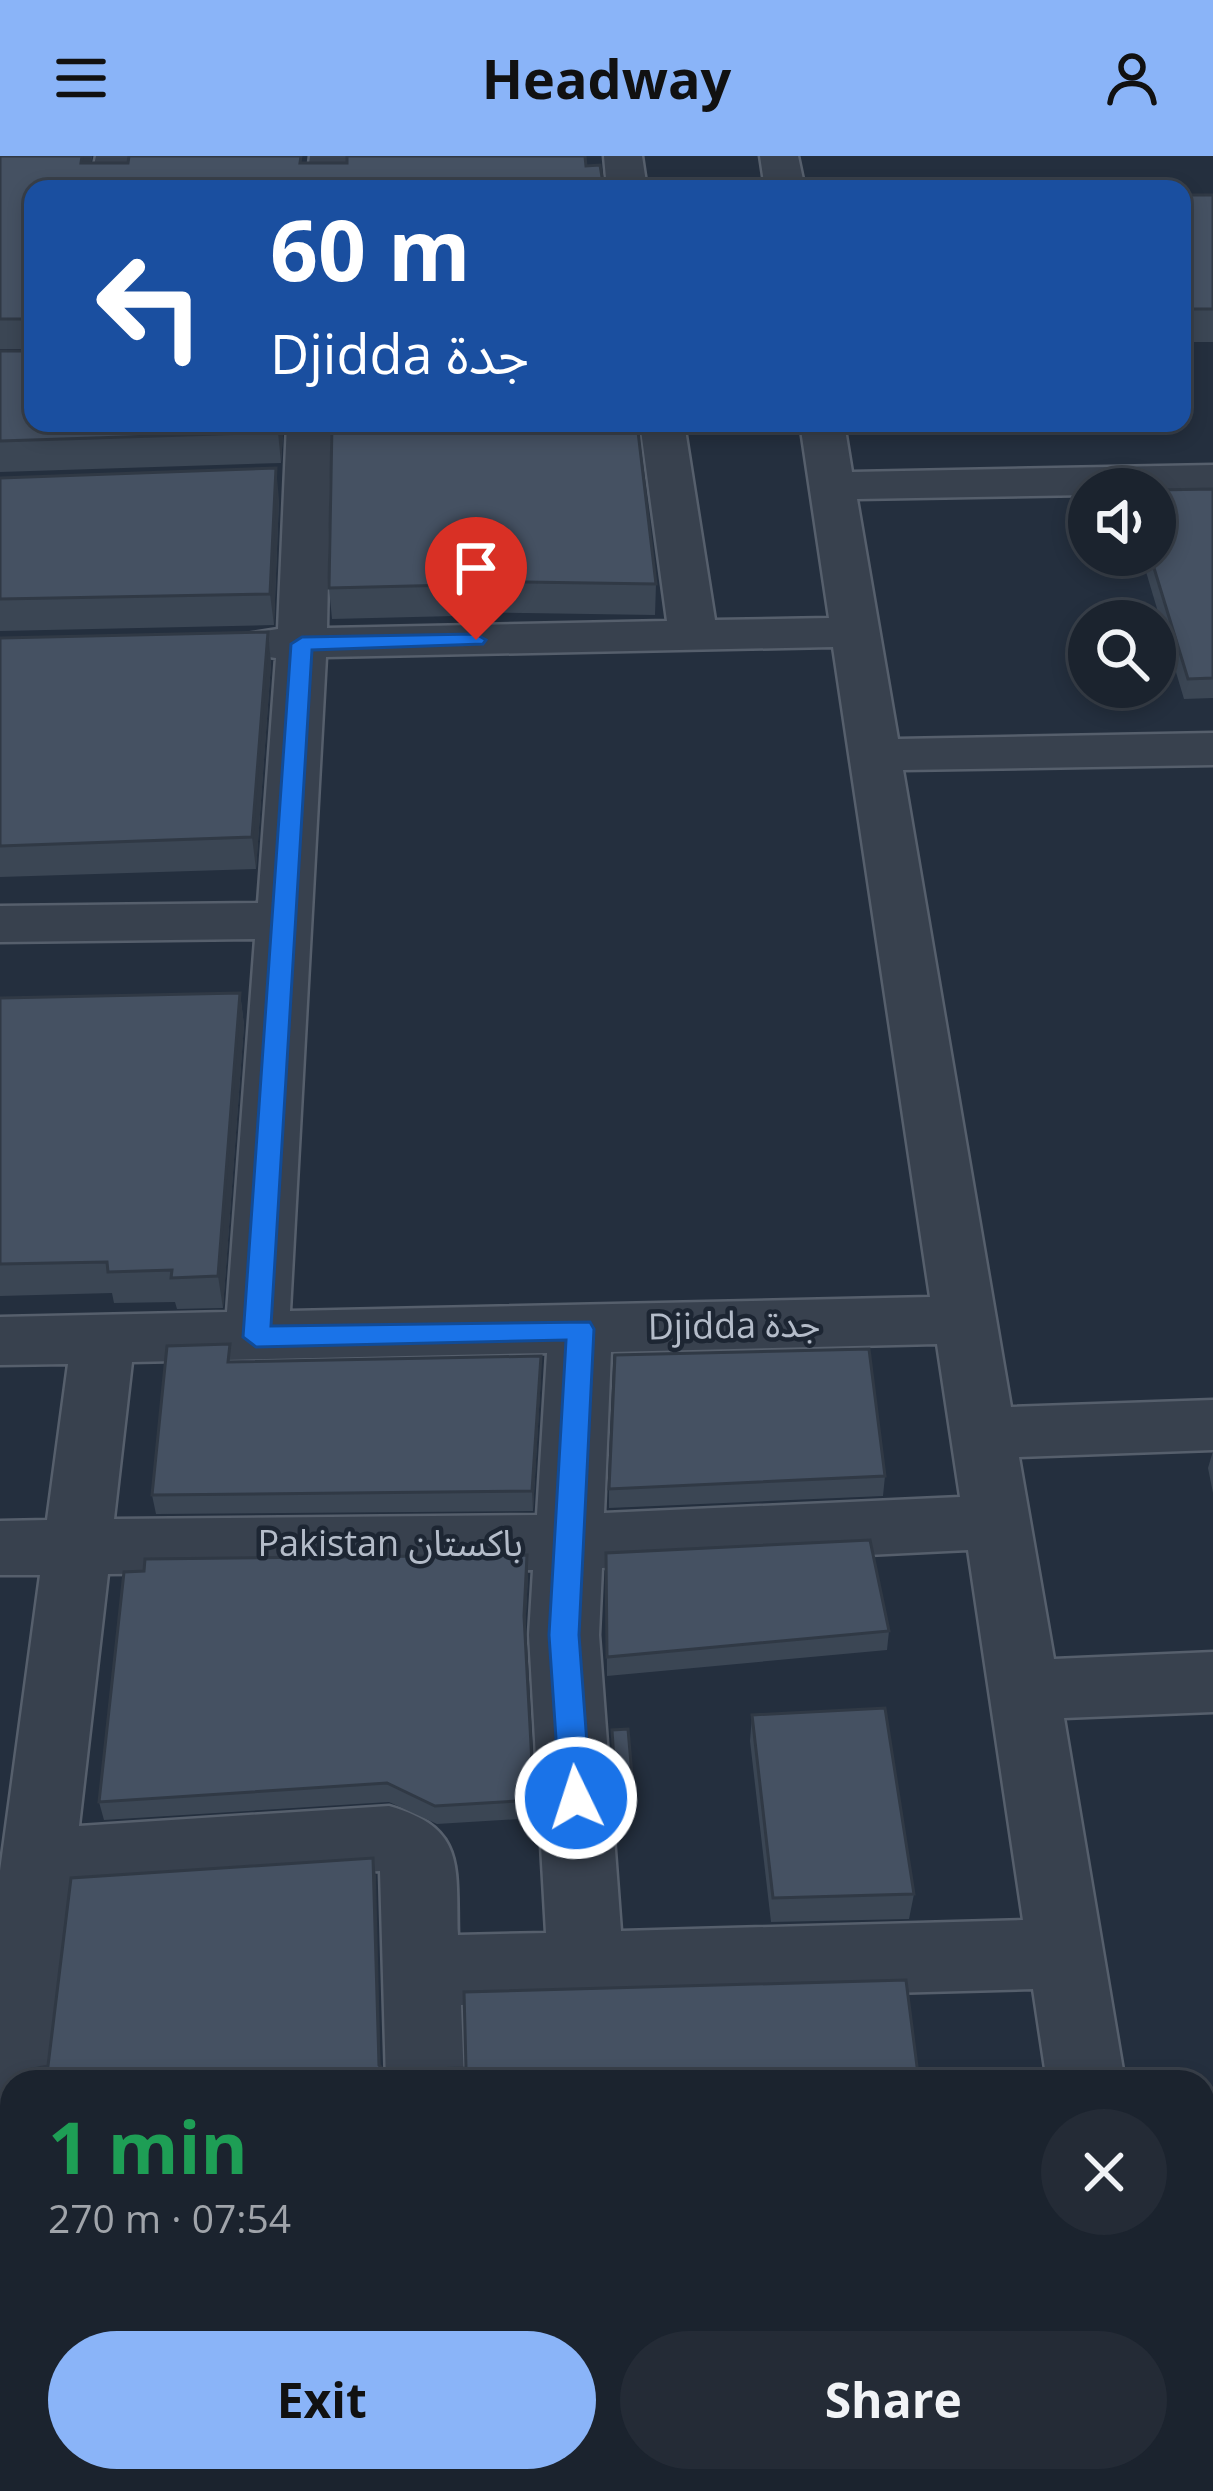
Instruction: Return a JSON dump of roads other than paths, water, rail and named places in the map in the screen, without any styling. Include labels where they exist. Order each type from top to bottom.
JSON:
[{"type":"street","points":[[256,1337],[302,644],[282,481],[305,432]]},
{"type":"street","points":[[663,432],[693,635]]},
{"type":"street","points":[[823,432],[1084,2070]]},
{"type":"street","points":[[832,486],[1213,479]]},
{"type":"street","points":[[207,646],[855,632]]},
{"type":"street","points":[[874,755],[1213,749]]},
{"type":"street","points":[[0,924],[284,921]]},
{"type":"street","name":"Djidda جدة","points":[[0,1341],[965,1320]]},
{"type":"street","points":[[580,1329],[564,1635],[586,1965]]},
{"type":"street","points":[[13,2070],[103,1340]]},
{"type":"street","points":[[983,1433],[1213,1425]]},
{"type":"street","name":"Pakistan باكستان","points":[[0,1548],[571,1542],[996,1522]]},
{"type":"street","points":[[1024,1690],[1213,1682]]},
{"type":"street","points":[[40,1861],[389,1838],[406,1843],[415,1856],[419,1884],[425,2070]]},
{"type":"street","points":[[424,1971],[1066,1954]]}]
